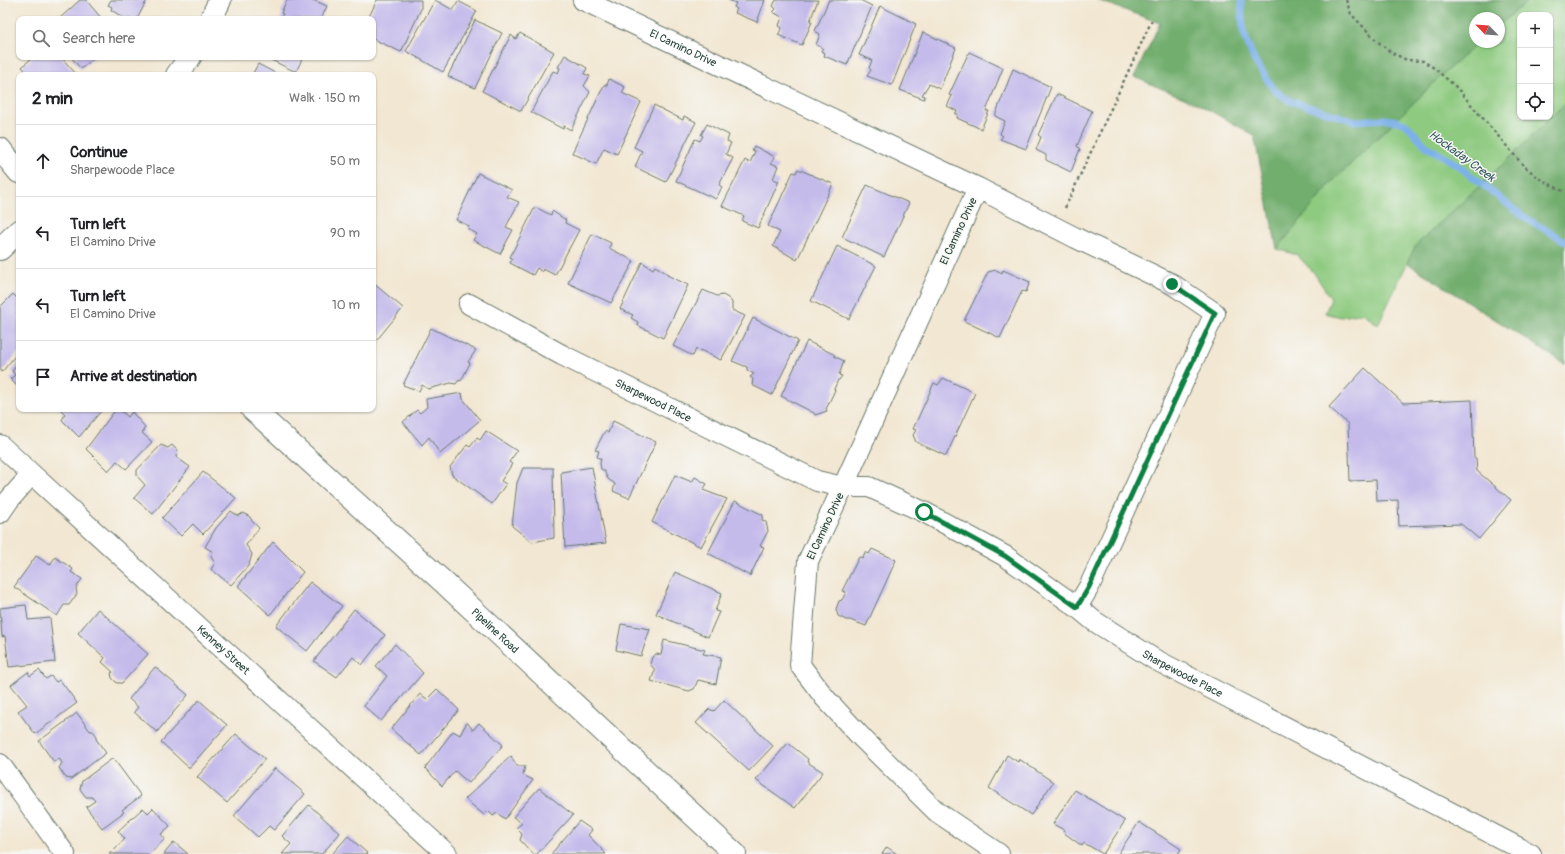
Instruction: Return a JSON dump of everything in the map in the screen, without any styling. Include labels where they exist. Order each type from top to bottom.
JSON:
[{"type":"main road","points":[[212,16],[220,0]]},
{"type":"main road","points":[[179,72],[188,60]]},
{"type":"main road","points":[[0,149],[16,168]]},
{"type":"main road","points":[[0,249],[16,234]]},
{"type":"main road","name":"Pipeline Road","points":[[255,412],[439,578],[735,854]]},
{"type":"street","name":"El Camino Drive","points":[[583,0],[978,188],[1076,238],[1172,284],[1215,313],[1089,587],[1077,607]]},
{"type":"street","name":"El Camino Drive","points":[[978,188],[808,561],[800,665],[825,698],[937,812],[999,854]]},
{"type":"street","name":"Sharpewood Place","points":[[469,304],[562,355],[817,481],[843,487]]},
{"type":"street","name":"Kenney Street","points":[[0,445],[31,475],[447,854]]},
{"type":"street","points":[[0,513],[9,500],[31,475]]},
{"type":"street","name":"Sharpewoode Place","points":[[843,487],[869,487],[924,512],[1005,556],[1077,607],[1094,621],[1154,659],[1531,854]]},
{"type":"street","points":[[0,764],[65,854]]},
{"type":"path","points":[[1346,0],[1351,14],[1377,41],[1392,53],[1407,60],[1423,61],[1434,68],[1456,87],[1524,165],[1540,179],[1565,192]]},
{"type":"path","points":[[1063,213],[1152,20]]},
{"type":"green space","points":[[1097,0],[1529,0],[1505,20],[1505,12],[1469,12],[1469,48],[1472,48],[1443,74],[1331,183],[1277,249],[1254,135],[1198,104],[1134,77],[1160,23]]},
{"type":"green space","points":[[1529,0],[1565,0],[1565,103],[1553,115],[1553,12],[1517,12],[1517,120],[1548,120],[1416,245],[1378,325],[1363,313],[1341,317],[1325,313],[1331,299],[1314,273],[1297,255],[1277,249],[1331,183],[1443,74],[1472,48],[1505,48],[1505,20]]},
{"type":"green space","points":[[1565,103],[1565,364],[1407,263],[1416,245],[1548,120],[1553,120],[1553,115]]},
{"type":"building","points":[[80,0],[86,0],[99,16],[62,16]]},
{"type":"building","points":[[111,0],[147,0],[139,16],[121,16],[111,10],[112,7],[108,5]]},
{"type":"building","points":[[287,0],[313,0],[327,6],[322,16],[282,16],[283,14],[281,13]]},
{"type":"building","points":[[377,0],[421,0],[421,9],[401,52],[376,40],[376,16],[369,16]]},
{"type":"building","points":[[435,0],[453,10],[458,1],[477,11],[443,72],[406,51]]},
{"type":"building","points":[[728,0],[765,0],[757,22],[735,13],[737,9],[734,7],[736,3]]},
{"type":"building","points":[[776,0],[818,0],[810,21],[812,22],[802,45],[778,35],[782,28],[779,26],[782,17],[773,12],[776,9],[773,6]]},
{"type":"building","points":[[829,0],[860,0],[872,6],[847,65],[824,56],[825,53],[821,51],[823,48],[816,45],[820,34],[815,31]]},
{"type":"building","points":[[880,6],[916,24],[892,85],[867,76],[871,70],[869,68],[872,60],[859,55]]},
{"type":"building","points":[[475,20],[502,33],[475,88],[448,76]]},
{"type":"building","points":[[923,32],[956,48],[940,89],[929,84],[922,95],[925,96],[924,99],[900,90]]},
{"type":"building","points":[[520,33],[554,52],[521,111],[482,91],[511,35],[516,39]]},
{"type":"building","points":[[969,52],[1003,68],[986,111],[989,111],[981,129],[957,118],[958,114],[955,114],[957,111],[947,106],[952,96],[949,95]]},
{"type":"building","points":[[565,55],[587,68],[584,74],[590,76],[584,86],[590,92],[571,130],[564,126],[563,129],[531,112],[553,71],[558,73],[560,68],[558,67]]},
{"type":"building","points":[[30,60],[64,60],[74,72],[26,72],[22,67]]},
{"type":"building","points":[[74,60],[92,60],[81,69]]},
{"type":"building","points":[[271,60],[302,60],[296,72]]},
{"type":"building","points":[[258,64],[273,72],[254,72]]},
{"type":"building","points":[[1013,69],[1051,87],[1026,149],[1000,139],[1003,136],[1000,134],[1005,121],[995,116]]},
{"type":"building","points":[[609,79],[625,87],[622,93],[641,102],[617,154],[604,148],[596,164],[572,153],[604,85],[607,85]]},
{"type":"building","points":[[1057,94],[1092,111],[1077,146],[1080,149],[1071,172],[1046,160],[1046,155],[1036,150],[1041,137],[1038,135]]},
{"type":"building","points":[[654,105],[683,120],[684,116],[696,122],[666,182],[635,167],[642,151],[634,147]]},
{"type":"building","points":[[707,124],[729,135],[727,141],[731,143],[726,154],[733,158],[719,185],[722,187],[716,199],[676,181],[695,139],[700,141],[703,136],[701,135]]},
{"type":"building","points":[[754,146],[775,157],[771,163],[778,166],[773,179],[779,181],[758,228],[742,221],[744,216],[722,206],[745,160],[750,163],[755,151],[752,150]]},
{"type":"building","points":[[798,169],[833,184],[797,260],[773,246],[780,232],[768,226],[793,172],[796,173]]},
{"type":"building","points":[[478,173],[512,190],[507,197],[519,202],[506,227],[513,230],[500,254],[473,240],[477,234],[468,229],[469,226],[456,220]]},
{"type":"building","points":[[867,185],[909,203],[884,257],[842,237]]},
{"type":"building","points":[[535,207],[551,215],[552,211],[566,220],[565,223],[579,230],[555,275],[543,269],[542,272],[537,268],[533,275],[510,263],[512,259],[510,257]]},
{"type":"building","points":[[592,234],[611,243],[609,248],[634,261],[611,303],[568,283]]},
{"type":"building","points":[[837,246],[876,266],[849,319],[811,301]]},
{"type":"building","points":[[642,262],[653,269],[655,266],[668,274],[667,275],[688,285],[663,338],[637,325],[638,322],[631,318],[633,315],[620,309]]},
{"type":"building","points":[[996,270],[1002,273],[1003,270],[1030,282],[1026,292],[1022,291],[1000,338],[964,321],[988,272]]},
{"type":"building","points":[[376,286],[403,308],[376,341]]},
{"type":"building","points":[[703,290],[717,296],[723,295],[728,298],[732,302],[732,310],[745,316],[721,360],[696,349],[693,356],[673,346]]},
{"type":"building","points":[[13,294],[16,297],[16,355],[2,372],[0,369],[0,307]]},
{"type":"building","points":[[753,318],[798,341],[772,395],[752,385],[753,379],[750,377],[754,374],[747,370],[747,367],[732,361]]},
{"type":"building","points":[[431,328],[476,350],[468,362],[470,363],[461,381],[459,380],[456,384],[451,383],[428,389],[422,385],[419,391],[403,385]]},
{"type":"building","points":[[807,341],[844,361],[839,375],[842,376],[838,380],[834,389],[835,390],[826,409],[827,411],[815,415],[814,413],[781,396]]},
{"type":"building","points":[[16,366],[16,385],[10,379],[15,375],[12,371]]},
{"type":"building","points":[[1365,368],[1403,403],[1472,400],[1474,458],[1476,458],[1477,471],[1511,500],[1479,539],[1461,524],[1399,526],[1398,500],[1377,501],[1376,480],[1350,481],[1348,424],[1329,407]]},
{"type":"building","points":[[943,378],[975,393],[946,456],[916,442],[913,435],[916,430],[913,429],[934,383],[938,385]]},
{"type":"building","points":[[462,393],[463,399],[480,420],[440,454],[429,437],[422,445],[403,422],[417,410],[420,413],[427,407],[426,399]]},
{"type":"building","points":[[63,412],[100,412],[79,437],[62,420],[65,414]]},
{"type":"building","points":[[114,412],[122,412],[128,417],[132,412],[145,427],[142,433],[152,442],[126,469],[117,461],[108,471],[86,449]]},
{"type":"building","points":[[613,421],[656,442],[629,498],[613,491],[615,484],[608,479],[605,471],[601,469],[601,459],[597,457],[599,451],[595,450],[605,431],[608,433]]},
{"type":"building","points":[[486,431],[517,451],[509,462],[512,464],[501,481],[506,484],[492,504],[452,475],[450,467],[467,445],[470,447],[477,438],[480,440]]},
{"type":"building","points":[[161,445],[168,448],[172,445],[177,450],[176,457],[190,467],[153,514],[134,498],[145,485],[137,476],[137,470]]},
{"type":"building","points":[[592,467],[606,543],[565,547],[561,472]]},
{"type":"building","points":[[523,468],[553,468],[554,538],[532,542],[512,526],[517,483]]},
{"type":"building","points":[[203,472],[236,498],[203,534],[193,524],[181,536],[162,518]]},
{"type":"building","points":[[675,475],[692,482],[695,477],[707,484],[703,490],[727,499],[701,547],[652,522]]},
{"type":"building","points":[[735,501],[763,515],[762,520],[766,522],[768,531],[760,546],[764,547],[750,576],[708,553]]},
{"type":"building","points":[[231,511],[238,516],[243,513],[250,517],[259,528],[246,545],[252,554],[249,565],[231,585],[211,569],[215,563],[211,557],[213,552],[205,547],[216,528]]},
{"type":"building","points":[[273,542],[303,572],[270,615],[238,586]]},
{"type":"building","points":[[872,549],[896,560],[866,626],[838,616],[836,609],[839,601],[842,600],[846,592],[842,591],[859,557],[863,558],[865,552],[869,554]]},
{"type":"building","points":[[36,556],[50,565],[55,557],[73,569],[71,572],[82,579],[76,588],[77,594],[69,605],[64,605],[57,616],[14,587]]},
{"type":"building","points":[[675,572],[722,593],[715,611],[719,612],[708,637],[656,614]]},
{"type":"building","points":[[310,582],[342,606],[307,651],[276,626]]},
{"type":"building","points":[[26,605],[28,620],[50,618],[55,662],[9,667],[5,636],[2,637],[0,608]]},
{"type":"building","points":[[98,609],[148,654],[122,683],[117,683],[112,678],[111,673],[113,672],[102,662],[105,658],[78,633]]},
{"type":"building","points":[[354,609],[385,635],[362,665],[353,657],[337,677],[314,661]]},
{"type":"building","points":[[621,624],[650,629],[641,656],[616,650]]},
{"type":"building","points":[[664,640],[705,650],[703,654],[721,657],[716,684],[698,680],[694,689],[689,691],[651,681],[655,670],[650,664],[652,657],[656,654],[661,655]]},
{"type":"building","points":[[395,644],[423,673],[381,721],[364,706],[387,676],[376,666]]},
{"type":"building","points":[[155,667],[188,695],[157,732],[134,712],[138,707],[129,699]]},
{"type":"building","points":[[39,670],[46,679],[51,676],[56,682],[60,680],[77,703],[35,734],[18,711],[27,705],[11,685],[28,672],[30,676]]},
{"type":"building","points":[[437,689],[459,710],[421,755],[391,729],[420,694],[427,699]]},
{"type":"building","points":[[199,700],[227,725],[189,768],[161,742]]},
{"type":"building","points":[[724,700],[773,746],[749,771],[696,723],[709,709],[714,711]]},
{"type":"building","points":[[77,713],[90,731],[93,731],[97,736],[96,739],[106,753],[71,779],[66,778],[59,768],[62,763],[59,758],[54,762],[39,741]]},
{"type":"building","points":[[467,722],[473,730],[479,723],[503,745],[469,783],[455,771],[442,786],[425,768],[453,731],[460,735]]},
{"type":"building","points":[[236,734],[265,759],[227,803],[197,777]]},
{"type":"building","points":[[788,743],[808,759],[807,762],[823,772],[795,808],[756,780]]},
{"type":"building","points":[[1007,755],[1018,762],[1019,759],[1053,782],[1031,815],[989,788]]},
{"type":"building","points":[[511,756],[517,766],[525,766],[523,775],[533,780],[505,819],[497,813],[493,816],[488,811],[484,815],[465,799]]},
{"type":"building","points":[[113,758],[141,796],[122,810],[124,812],[102,828],[86,807],[95,801],[92,797],[86,797],[80,789],[82,781]]},
{"type":"building","points":[[275,768],[305,794],[274,830],[269,826],[258,837],[234,816]]},
{"type":"building","points":[[539,788],[573,815],[537,854],[533,854],[520,840],[522,834],[516,828],[522,823],[513,817]]},
{"type":"building","points":[[1075,790],[1125,821],[1103,854],[1084,843],[1082,846],[1063,832],[1064,830],[1053,824]]},
{"type":"building","points":[[309,805],[340,833],[322,854],[282,854],[291,844],[282,836]]},
{"type":"building","points":[[143,808],[148,813],[153,808],[170,826],[161,834],[165,839],[149,854],[109,854],[125,839],[118,831]]},
{"type":"building","points":[[579,821],[592,830],[588,835],[606,854],[551,854]]},
{"type":"building","points":[[1139,822],[1181,849],[1178,854],[1118,854]]},
{"type":"building","points":[[348,836],[368,854],[332,854]]},
{"type":"building","points":[[174,842],[188,854],[164,854]]},
{"type":"building","points":[[887,847],[897,854],[882,854]]},
{"type":"waterway","name":"Hockaday Creek","points":[[1241,0],[1243,31],[1254,60],[1275,91],[1290,101],[1355,121],[1384,119],[1397,121],[1407,125],[1426,146],[1456,164],[1524,217],[1565,241]]},
{"type":"route","points":[[924,512],[1005,556],[1077,607],[1089,587],[1215,313],[1172,284]]}]
